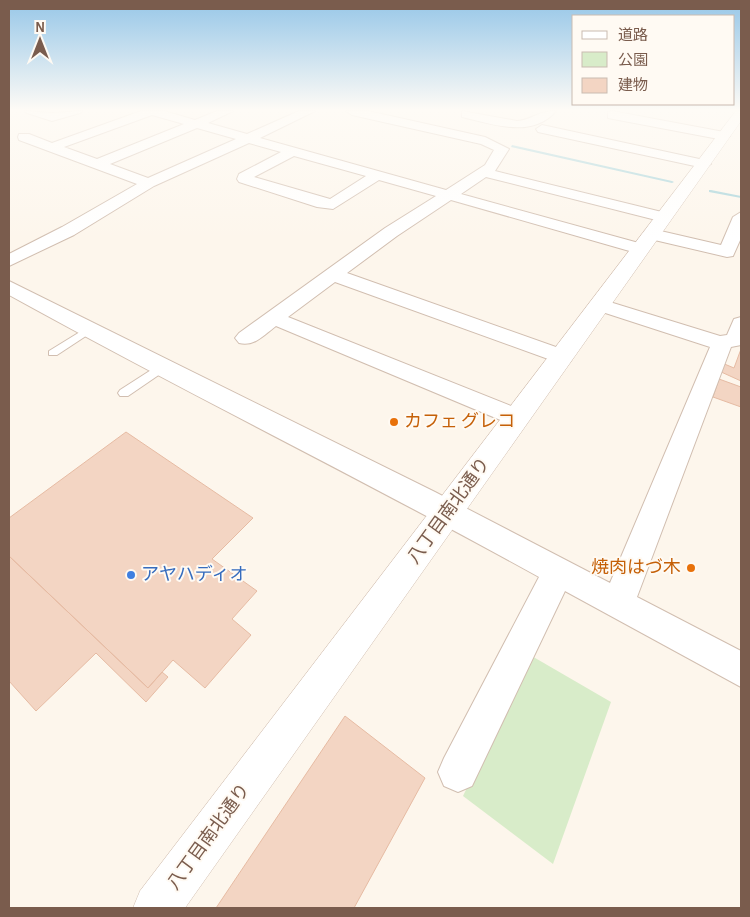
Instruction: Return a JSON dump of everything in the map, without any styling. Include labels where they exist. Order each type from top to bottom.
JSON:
[{"type":"street","points":[[69,154],[149,183]]},
{"type":"street","points":[[98,164],[123,154]]},
{"type":"street","points":[[9,261],[68,231],[149,183],[212,154]]},
{"type":"street","points":[[288,154],[244,176],[244,179],[323,204],[333,204],[377,176]]},
{"type":"street","points":[[298,154],[446,194],[652,234],[727,252],[741,217]]},
{"type":"street","points":[[246,338],[332,274],[446,194],[490,168],[499,154]]},
{"type":"street","points":[[658,154],[704,164]]},
{"type":"street","name":"八丁目南北通り","points":[[157,908],[711,154]]},
{"type":"street","points":[[484,172],[652,234]]},
{"type":"street","points":[[332,274],[562,357]]},
{"type":"street","points":[[9,286],[88,330],[162,366],[559,571],[741,670]]},
{"type":"street","points":[[600,306],[722,344]]},
{"type":"street","points":[[274,318],[517,418]]},
{"type":"street","points":[[618,603],[722,344],[736,340],[741,323]]},
{"type":"street","points":[[458,772],[559,571]]},
{"type":"lane","points":[[53,353],[88,330]]},
{"type":"lane","points":[[124,393],[162,366]]},
{"type":"green space","points":[[530,655],[611,702],[553,864],[463,796]]},
{"type":"building","points":[[741,349],[741,381],[719,371],[722,363],[734,368]]},
{"type":"building","points":[[719,379],[741,387],[741,407],[713,397]]},
{"type":"building","name":"アヤハディオ","points":[[126,432],[253,518],[212,559],[257,591],[232,619],[251,635],[205,688],[173,660],[148,688],[9,556],[9,518]]},
{"type":"building","points":[[9,556],[148,688],[162,672],[168,677],[146,702],[96,653],[36,711],[9,681]]},
{"type":"building","points":[[345,716],[425,778],[354,908],[216,908]]},
{"type":"waterway","points":[[547,154],[672,182]]},
{"type":"waterway","points":[[711,191],[741,197]]},
{"type":"place","name":"カフェ グレコ","points":[[394,422]]},
{"type":"place","name":"焼肉はづ木","points":[[691,568]]},
{"type":"place","name":"アヤハディオ","points":[[131,575]]}]
